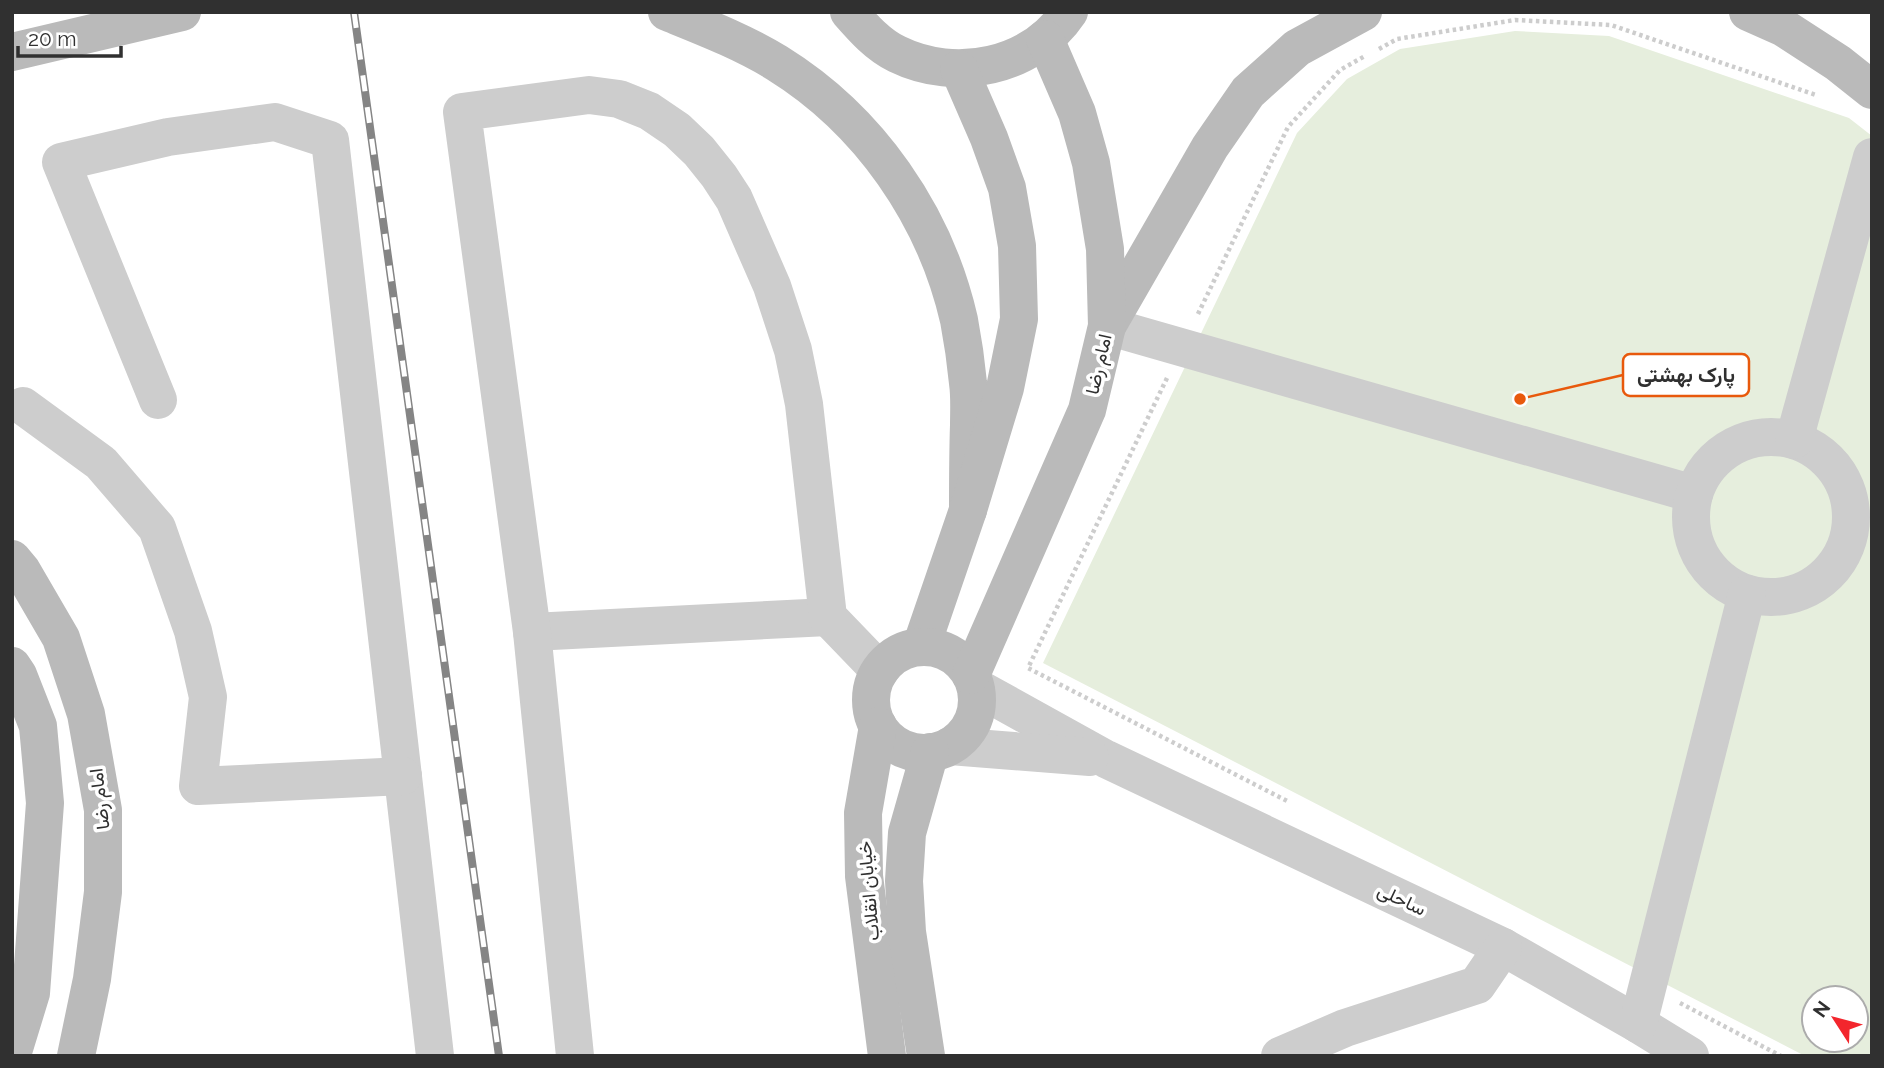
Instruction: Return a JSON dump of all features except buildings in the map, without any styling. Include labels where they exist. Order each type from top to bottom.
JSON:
[{"type":"main road","points":[[12,52],[182,12]]},
{"type":"main road","points":[[667,12],[776,62],[812,87],[852,122],[887,163],[914,203],[940,260],[959,320],[969,386],[968,510]]},
{"type":"main road","points":[[849,12],[869,35],[896,54],[927,66],[959,69],[990,66],[1019,56],[1057,25]]},
{"type":"main road","points":[[1107,326],[1210,147],[1248,92],[1297,48],[1363,12]]},
{"type":"main road","points":[[1748,12],[1784,28],[1838,63],[1872,90]]},
{"type":"main road","name":"امام رضا","points":[[973,681],[1087,410],[1107,326],[1105,249],[1091,163],[1057,25]]},
{"type":"main road","points":[[921,647],[968,510],[1005,388],[1019,319],[1017,246],[1007,188],[959,69]]},
{"type":"main road","name":"امام رضا","points":[[12,559],[22,571],[61,638],[86,714],[103,810],[103,892],[92,979],[76,1056]]},
{"type":"main road","points":[[921,647],[950,653],[962,663],[973,681],[977,704],[972,721],[963,735],[940,749],[909,751],[891,741],[878,726],[871,698],[874,684],[889,660],[901,652],[921,647]]},
{"type":"main road","points":[[12,666],[38,726],[45,803],[31,993],[12,1055]]},
{"type":"main road","name":"خیابان انقلاب","points":[[878,726],[863,813],[864,876],[887,1056]]},
{"type":"main road","name":"خیابان انقلاب","points":[[926,1056],[907,932],[904,881],[907,833],[940,749]]},
{"type":"street","points":[[575,1056],[532,632],[462,112],[589,95],[620,100],[649,111],[677,130],[699,150],[719,176],[734,199],[772,286],[793,350],[804,404],[828,617],[880,671]]},
{"type":"street","points":[[158,400],[61,162],[168,137],[275,122],[330,141],[435,1056]]},
{"type":"street","points":[[1794,440],[1872,157]]},
{"type":"street","points":[[1107,326],[1694,494]]},
{"type":"street","points":[[23,406],[101,463],[157,528],[194,631],[208,697],[198,786],[403,776]]},
{"type":"street","points":[[1774,437],[1794,440],[1814,449],[1860,496],[1851,520],[1848,541],[1839,560],[1825,576],[1808,588],[1789,596],[1747,594],[1728,586],[1712,572],[1700,555],[1692,536],[1690,515],[1694,494],[1703,475],[1716,458],[1733,446],[1752,439],[1774,437]]},
{"type":"street","points":[[1638,1024],[1747,594]]},
{"type":"street","points":[[532,632],[828,617]]},
{"type":"street","name":"ساحلی","points":[[973,681],[1106,759],[1503,947],[1690,1056]]},
{"type":"street","points":[[940,749],[1106,759]]},
{"type":"street","points":[[1280,1056],[1345,1028],[1477,985],[1503,947]]},
{"type":"path","points":[[1301,808],[1028,667],[1288,127],[1340,70],[1397,38],[1515,20],[1611,25],[1828,99]]},
{"type":"path","points":[[1648,986],[1781,1056]]},
{"type":"green space","points":[[1515,31],[1609,36],[1849,118],[1872,136],[1872,1056],[1801,1054],[1870,1054],[1870,984],[1800,984],[1800,1053],[1043,663],[1297,133],[1347,79],[1400,49]]},
{"type":"railway","points":[[354,12],[499,1056]]},
{"type":"place","name":"پارک بهشتی","points":[[1520,399]]}]
